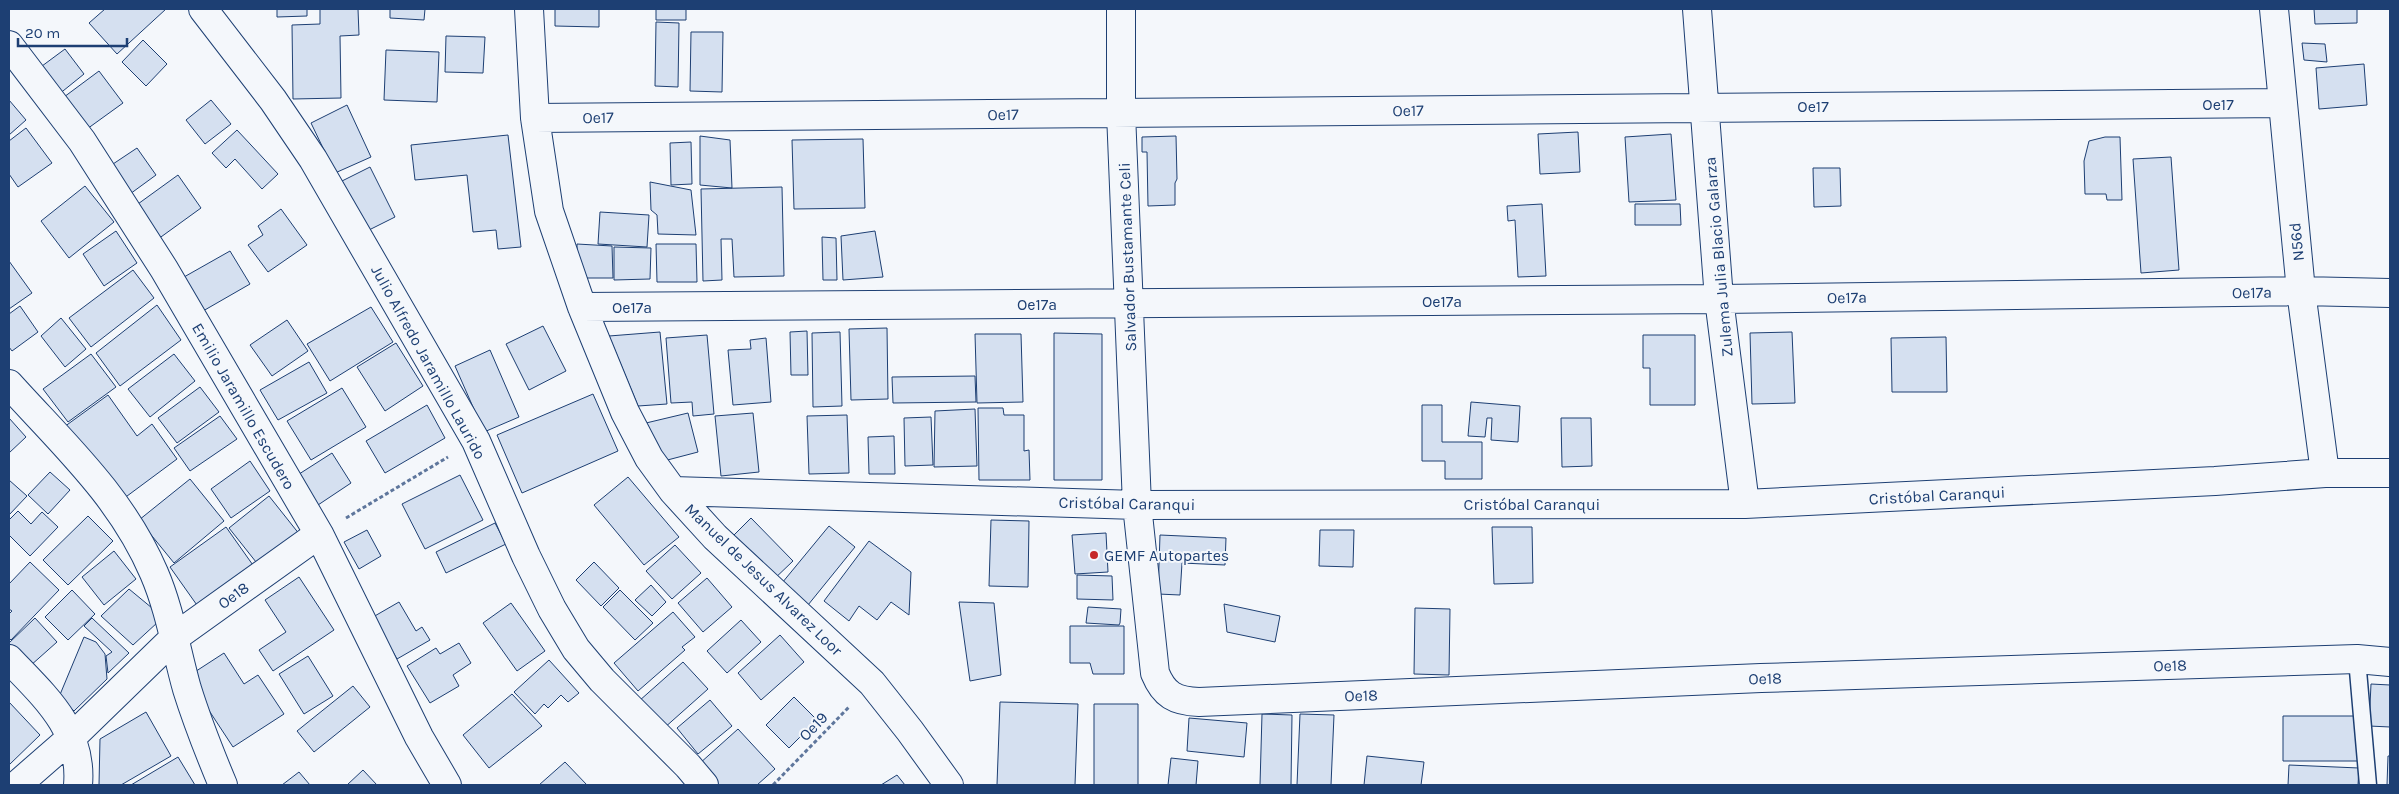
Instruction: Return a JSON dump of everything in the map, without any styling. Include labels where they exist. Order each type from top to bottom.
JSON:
[{"type":"street","name":"Julio Alfredo Jaramillo Laurido","points":[[204,9],[273,100],[313,159],[476,440],[526,556],[552,609],[576,649],[602,680],[688,766],[704,785]]},
{"type":"street","name":"Manuel de Jesus Alvarez Loor","points":[[529,9],[535,118],[549,211],[582,307],[625,412],[649,458],[673,491],[716,537],[872,683],[949,785]]},
{"type":"street","name":"Salvador Bustamante Celi","points":[[1121,9],[1121,113],[1137,504],[1155,673]]},
{"type":"street","name":"Zulema Julia Blacio Galarza","points":[[1697,9],[1720,299],[1745,504]]},
{"type":"street","name":"N56d","points":[[2274,9],[2301,291],[2325,474]]},
{"type":"street","name":"Emilio Jaramillo Escudero","points":[[9,45],[82,141],[164,269],[319,534],[419,737],[447,785]]},
{"type":"street","name":"Oe17","points":[[535,118],[2282,103]]},
{"type":"street","name":"Oe17a","points":[[582,307],[1720,299],[2301,291],[2390,294]]},
{"type":"street","points":[[9,384],[91,472],[124,516],[154,573],[175,637],[188,690],[223,785]]},
{"type":"street","name":"Cristóbal Caranqui","points":[[673,491],[1137,504],[1745,504],[2325,474],[2390,473]]},
{"type":"street","name":"Oe18","points":[[17,785],[72,737],[175,637],[319,534]]},
{"type":"street","points":[[9,659],[50,702],[72,737],[79,769],[78,785]]},
{"type":"street","name":"Oe18","points":[[1155,673],[1160,686],[1168,695],[1181,701],[1199,702],[1761,678],[2357,659],[2390,662]]},
{"type":"lane","points":[[2357,659],[2368,785]]},
{"type":"path","points":[[319,534],[476,440]]},
{"type":"path","name":"Oe19","points":[[772,785],[872,683]]},
{"type":"building","points":[[105,9],[166,9],[117,54],[89,23]]},
{"type":"building","points":[[277,9],[307,9],[307,16],[277,17]]},
{"type":"building","points":[[320,9],[358,9],[359,35],[340,36],[341,98],[293,99],[292,25],[320,24]]},
{"type":"building","points":[[390,9],[425,9],[424,20],[390,18]]},
{"type":"building","points":[[555,9],[599,9],[599,27],[555,26]]},
{"type":"building","points":[[656,9],[686,9],[686,20],[656,20]]},
{"type":"building","points":[[2314,9],[2357,9],[2357,23],[2315,24]]},
{"type":"building","points":[[656,22],[679,23],[678,87],[655,86]]},
{"type":"building","points":[[691,32],[723,32],[722,92],[690,91]]},
{"type":"building","points":[[446,36],[485,37],[483,73],[445,72]]},
{"type":"building","points":[[143,40],[167,64],[146,86],[122,62]]},
{"type":"building","points":[[2302,43],[2325,44],[2327,62],[2304,60]]},
{"type":"building","points":[[65,49],[84,74],[58,95],[38,69]]},
{"type":"building","points":[[386,50],[439,52],[437,102],[384,100]]},
{"type":"building","points":[[2364,64],[2367,105],[2319,109],[2316,68]]},
{"type":"building","points":[[99,71],[123,103],[87,129],[64,97]]},
{"type":"building","points":[[9,100],[26,120],[9,135]]},
{"type":"building","points":[[211,100],[231,124],[205,144],[186,120]]},
{"type":"building","points":[[347,105],[371,157],[335,173],[311,123]]},
{"type":"building","points":[[26,128],[52,163],[18,187],[9,174],[9,141]]},
{"type":"building","points":[[237,130],[278,174],[262,189],[235,159],[226,168],[212,153]]},
{"type":"building","points":[[1578,132],[1580,172],[1540,174],[1538,134]]},
{"type":"building","points":[[1671,134],[1676,200],[1629,202],[1625,137]]},
{"type":"building","points":[[508,135],[521,247],[498,249],[496,230],[473,232],[467,175],[415,180],[411,145]]},
{"type":"building","points":[[700,136],[730,140],[732,188],[700,185]]},
{"type":"building","points":[[1176,136],[1177,179],[1175,183],[1175,205],[1148,206],[1147,152],[1142,152],[1142,137]]},
{"type":"building","points":[[2105,137],[2120,137],[2122,200],[2107,200],[2106,194],[2085,194],[2084,161],[2089,141]]},
{"type":"building","points":[[863,139],[865,208],[794,209],[792,140]]},
{"type":"building","points":[[691,142],[692,184],[671,185],[670,143]]},
{"type":"building","points":[[137,148],[156,175],[130,194],[110,166]]},
{"type":"building","points":[[2171,157],[2179,270],[2141,273],[2133,159]]},
{"type":"building","points":[[370,167],[395,217],[367,231],[342,181]]},
{"type":"building","points":[[1813,168],[1840,168],[1841,206],[1814,207]]},
{"type":"building","points":[[178,175],[201,208],[154,242],[131,209]]},
{"type":"building","points":[[650,182],[691,190],[696,235],[658,234],[657,215],[651,210]]},
{"type":"building","points":[[85,186],[114,222],[69,258],[41,221]]},
{"type":"building","points":[[782,187],[784,276],[734,277],[732,239],[721,239],[722,280],[703,281],[701,189]]},
{"type":"building","points":[[1542,204],[1546,276],[1518,277],[1515,220],[1508,221],[1507,206]]},
{"type":"building","points":[[1635,204],[1680,204],[1681,225],[1635,225]]},
{"type":"building","points":[[281,209],[307,245],[268,272],[248,245],[263,235],[258,226]]},
{"type":"building","points":[[600,212],[649,215],[647,247],[598,244]]},
{"type":"building","points":[[116,231],[137,263],[104,286],[83,254]]},
{"type":"building","points":[[875,231],[883,277],[843,280],[841,236]]},
{"type":"building","points":[[822,237],[836,238],[837,280],[823,280]]},
{"type":"building","points":[[577,244],[612,246],[613,278],[577,278]]},
{"type":"building","points":[[656,244],[696,244],[697,282],[657,282]]},
{"type":"building","points":[[614,247],[651,248],[650,279],[614,280]]},
{"type":"building","points":[[230,251],[250,284],[203,311],[184,277]]},
{"type":"building","points":[[9,261],[32,293],[9,309]]},
{"type":"building","points":[[133,270],[154,298],[91,347],[69,318]]},
{"type":"building","points":[[157,305],[181,340],[120,386],[96,353]]},
{"type":"building","points":[[20,306],[38,332],[12,351],[9,347],[9,314]]},
{"type":"building","points":[[371,307],[393,342],[330,381],[307,344]]},
{"type":"building","points":[[61,318],[86,349],[65,367],[41,336]]},
{"type":"building","points":[[287,320],[308,351],[272,376],[250,345]]},
{"type":"building","points":[[543,326],[566,371],[529,390],[506,344]]},
{"type":"building","points":[[887,328],[888,399],[851,400],[849,329]]},
{"type":"building","points":[[807,331],[808,375],[791,375],[790,332]]},
{"type":"building","points":[[660,332],[667,404],[638,406],[609,336]]},
{"type":"building","points":[[840,332],[842,406],[813,407],[812,333]]},
{"type":"building","points":[[1792,332],[1795,403],[1752,404],[1750,333]]},
{"type":"building","points":[[1054,333],[1102,334],[1102,480],[1054,480]]},
{"type":"building","points":[[975,334],[1021,334],[1023,402],[977,403]]},
{"type":"building","points":[[707,335],[714,414],[693,416],[692,402],[671,403],[666,338]]},
{"type":"building","points":[[1643,335],[1695,335],[1695,405],[1650,405],[1650,368],[1643,368]]},
{"type":"building","points":[[1946,337],[1947,392],[1892,392],[1891,338]]},
{"type":"building","points":[[766,338],[771,402],[733,405],[728,350],[751,349],[750,340]]},
{"type":"building","points":[[396,343],[423,386],[385,411],[357,367]]},
{"type":"building","points":[[490,350],[519,417],[484,432],[455,366]]},
{"type":"building","points":[[91,354],[116,387],[68,422],[43,389]]},
{"type":"building","points":[[174,354],[195,381],[150,417],[128,389]]},
{"type":"building","points":[[309,362],[327,393],[278,420],[260,390]]},
{"type":"building","points":[[975,376],[976,402],[893,403],[892,377]]},
{"type":"building","points":[[200,387],[219,412],[177,443],[158,418]]},
{"type":"building","points":[[342,388],[366,427],[311,460],[287,421]]},
{"type":"building","points":[[593,394],[618,451],[522,493],[497,435]]},
{"type":"building","points":[[108,395],[137,436],[152,424],[177,459],[119,502],[64,427]]},
{"type":"building","points":[[1471,402],[1520,406],[1518,442],[1491,440],[1492,418],[1487,418],[1485,437],[1468,436]]},
{"type":"building","points":[[427,405],[445,438],[385,473],[366,441]]},
{"type":"building","points":[[1422,405],[1442,405],[1442,442],[1482,442],[1482,479],[1445,479],[1445,461],[1422,461]]},
{"type":"building","points":[[978,408],[1003,408],[1004,415],[1024,415],[1024,451],[1029,450],[1030,480],[979,480]]},
{"type":"building","points":[[975,409],[977,466],[934,467],[935,411]]},
{"type":"building","points":[[688,413],[698,452],[656,463],[646,423]]},
{"type":"building","points":[[753,413],[759,472],[721,476],[715,416]]},
{"type":"building","points":[[847,415],[849,473],[809,474],[807,416]]},
{"type":"building","points":[[220,416],[237,439],[190,471],[174,448]]},
{"type":"building","points":[[931,417],[933,465],[905,466],[904,418]]},
{"type":"building","points":[[9,418],[26,437],[9,453]]},
{"type":"building","points":[[1561,418],[1591,418],[1592,466],[1562,467]]},
{"type":"building","points":[[894,436],[895,474],[869,474],[868,437]]},
{"type":"building","points":[[332,453],[351,483],[315,507],[296,476]]},
{"type":"building","points":[[250,461],[270,491],[231,518],[211,489]]},
{"type":"building","points":[[50,472],[70,490],[48,514],[28,495]]},
{"type":"building","points":[[460,475],[483,520],[425,549],[402,504]]},
{"type":"building","points":[[628,477],[679,537],[644,565],[594,505]]},
{"type":"building","points":[[190,479],[224,521],[174,563],[139,520]]},
{"type":"building","points":[[9,480],[27,496],[9,515]]},
{"type":"building","points":[[269,496],[300,535],[260,567],[229,528]]},
{"type":"building","points":[[18,511],[31,524],[42,512],[58,527],[30,556],[9,535],[9,520]]},
{"type":"building","points":[[88,516],[113,541],[68,585],[43,560]]},
{"type":"building","points":[[751,518],[793,561],[771,582],[730,539]]},
{"type":"building","points":[[991,520],[1029,521],[1028,587],[989,586]]},
{"type":"building","points":[[495,523],[506,544],[446,573],[436,552]]},
{"type":"building","points":[[829,526],[855,547],[808,605],[782,583]]},
{"type":"building","points":[[226,527],[255,568],[199,608],[170,567]]},
{"type":"building","points":[[1492,527],[1532,527],[1533,583],[1494,584]]},
{"type":"building","points":[[367,530],[381,556],[359,569],[344,542]]},
{"type":"building","points":[[1320,530],[1354,530],[1353,567],[1319,566]]},
{"type":"building","points":[[1106,533],[1108,572],[1075,574],[1072,535]]},
{"type":"building","points":[[1160,535],[1226,538],[1225,565],[1182,563],[1180,595],[1158,594]]},
{"type":"building","points":[[869,541],[911,572],[909,615],[891,602],[877,620],[859,606],[849,621],[824,601]]},
{"type":"building","points":[[675,545],[701,573],[672,599],[646,571]]},
{"type":"building","points":[[114,551],[136,579],[104,605],[82,577]]},
{"type":"building","points":[[30,562],[59,590],[11,640],[9,638],[9,614],[12,611],[9,609],[9,584]]},
{"type":"building","points":[[594,562],[619,588],[601,606],[576,580]]},
{"type":"building","points":[[1077,575],[1112,576],[1113,600],[1077,599]]},
{"type":"building","points":[[299,577],[334,630],[273,671],[259,650],[286,632],[265,600]]},
{"type":"building","points":[[707,578],[732,607],[703,632],[678,603]]},
{"type":"building","points":[[651,585],[666,602],[652,616],[635,600]]},
{"type":"building","points":[[129,589],[152,608],[158,622],[133,645],[101,616]]},
{"type":"building","points":[[72,590],[95,614],[68,640],[45,617]]},
{"type":"building","points":[[620,590],[653,623],[635,640],[603,607]]},
{"type":"building","points":[[399,602],[416,631],[422,627],[430,640],[397,659],[373,617]]},
{"type":"building","points":[[959,602],[994,603],[1001,675],[970,681]]},
{"type":"building","points":[[511,603],[545,651],[517,671],[483,623]]},
{"type":"building","points":[[1224,604],[1280,616],[1275,642],[1227,632]]},
{"type":"building","points":[[1088,607],[1121,609],[1119,625],[1086,623]]},
{"type":"building","points":[[1415,608],[1450,609],[1449,675],[1414,674]]},
{"type":"building","points":[[673,612],[695,637],[682,647],[685,650],[638,691],[614,663]]},
{"type":"building","points":[[35,618],[57,642],[30,666],[9,643]]},
{"type":"building","points":[[92,618],[129,653],[108,673],[106,656],[112,652],[84,626]]},
{"type":"building","points":[[741,620],[761,642],[727,673],[707,651]]},
{"type":"building","points":[[1070,626],[1124,626],[1124,674],[1093,674],[1090,663],[1070,663]]},
{"type":"building","points":[[780,635],[804,662],[761,700],[738,673]]},
{"type":"building","points":[[84,637],[96,642],[105,654],[107,679],[74,711],[59,697]]},
{"type":"building","points":[[459,643],[471,663],[453,675],[459,686],[430,703],[407,666],[436,648],[440,654]]},
{"type":"building","points":[[224,653],[244,684],[258,675],[284,714],[233,747],[187,677]]},
{"type":"building","points":[[308,656],[333,696],[304,714],[279,674]]},
{"type":"building","points":[[549,660],[579,693],[568,702],[561,695],[548,708],[544,704],[535,714],[514,692]]},
{"type":"building","points":[[683,662],[708,689],[663,729],[639,701]]},
{"type":"building","points":[[2371,684],[2390,685],[2390,727],[2369,726]]},
{"type":"building","points":[[353,686],[370,707],[314,752],[297,731]]},
{"type":"building","points":[[512,694],[542,726],[489,768],[463,735]]},
{"type":"building","points":[[794,697],[817,720],[789,748],[766,725]]},
{"type":"building","points":[[710,700],[732,726],[698,754],[677,728]]},
{"type":"building","points":[[9,702],[40,735],[9,765]]},
{"type":"building","points":[[1000,702],[1078,704],[1075,785],[997,785]]},
{"type":"building","points":[[1094,704],[1138,704],[1138,785],[1094,785]]},
{"type":"building","points":[[146,712],[171,756],[121,785],[99,785],[100,739]]},
{"type":"building","points":[[1262,714],[1292,715],[1291,785],[1260,785]]},
{"type":"building","points":[[1300,714],[1334,715],[1331,785],[1297,785]]},
{"type":"building","points":[[2283,716],[2358,716],[2359,761],[2283,761]]},
{"type":"building","points":[[1189,718],[1247,723],[1244,757],[1187,751]]},
{"type":"building","points":[[738,729],[775,769],[757,785],[718,785],[699,764]]},
{"type":"building","points":[[1367,756],[1424,762],[1421,785],[1364,785]]},
{"type":"building","points":[[2388,756],[2390,756],[2390,785],[2387,785]]},
{"type":"building","points":[[178,757],[195,785],[131,785]]},
{"type":"building","points":[[1171,758],[1198,761],[1196,785],[1168,785]]},
{"type":"building","points":[[565,762],[587,785],[539,785]]},
{"type":"building","points":[[2289,765],[2359,768],[2358,785],[2288,785]]},
{"type":"building","points":[[363,770],[377,785],[347,785]]},
{"type":"building","points":[[299,772],[310,785],[282,785]]},
{"type":"building","points":[[897,775],[905,785],[881,785]]},
{"type":"place","name":"GEMF Autopartes","points":[[1094,555]]}]
